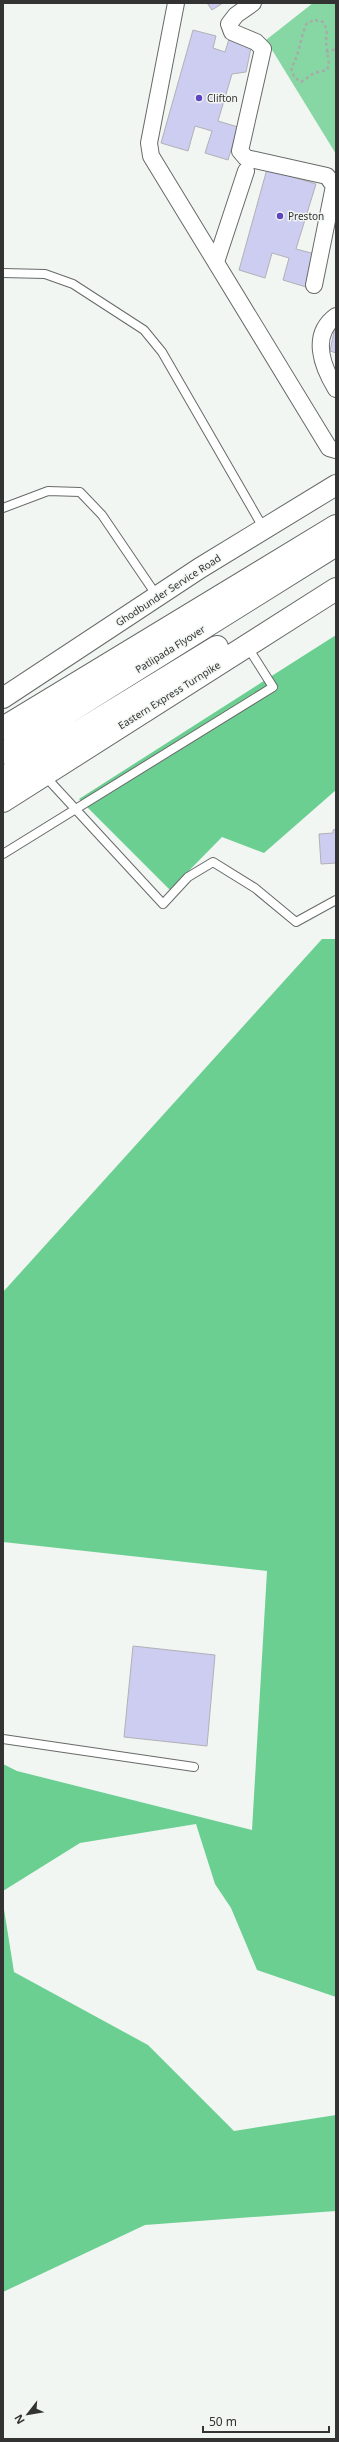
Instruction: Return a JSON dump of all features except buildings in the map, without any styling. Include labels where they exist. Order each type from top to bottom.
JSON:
[{"type":"main road","points":[[3,728],[336,526]]},
{"type":"main road","name":"Patlipada Flyover","points":[[3,753],[336,545]]},
{"type":"main road","points":[[3,778],[336,574]]},
{"type":"main road","name":"Eastern Express Turnpike","points":[[3,801],[336,589]]},
{"type":"street","points":[[176,3],[149,142],[151,156],[329,448],[336,450]]},
{"type":"street","points":[[254,3],[236,15],[229,24],[232,32],[256,42],[263,49],[240,151],[246,158],[327,176],[334,186],[314,285]]},
{"type":"street","points":[[216,262],[246,171]]},
{"type":"street","points":[[336,316],[326,323],[320,337],[324,369],[336,389]]},
{"type":"street","name":"Ghodbunder Service Road","points":[[3,698],[157,596],[336,485]]},
{"type":"lane","points":[[3,273],[45,274],[73,284],[144,330],[162,352],[264,529]]},
{"type":"lane","points":[[3,508],[48,491],[80,492],[102,515],[157,596]]},
{"type":"lane","points":[[3,854],[75,808],[273,687],[246,646]]},
{"type":"lane","points":[[44,774],[163,904],[188,877],[212,862],[255,888],[296,922],[336,900]]},
{"type":"lane","points":[[3,1739],[194,1767]]},
{"type":"path","points":[[315,20],[323,22],[327,30],[326,52],[329,66],[327,70],[314,73],[301,82],[294,77],[291,68],[300,50],[303,30],[307,23],[315,20]]},
{"type":"path","points":[[326,52],[336,49]]},
{"type":"green space","points":[[313,3],[336,3],[336,154],[266,40]]},
{"type":"green space","points":[[336,635],[336,790],[264,853],[222,837],[170,890],[79,799]]},
{"type":"green space","points":[[322,939],[336,939],[336,1997],[257,1970],[231,1908],[215,1884],[196,1824],[80,1843],[3,1891],[3,1764],[17,1771],[252,1830],[267,1571],[3,1542],[3,1292]]},
{"type":"green space","points":[[3,1903],[14,1972],[148,2045],[234,2131],[336,2115],[336,2211],[145,2225],[3,2292]]},
{"type":"place","name":"Clifton","points":[[199,98]]},
{"type":"place","name":"Preston","points":[[280,216]]}]
